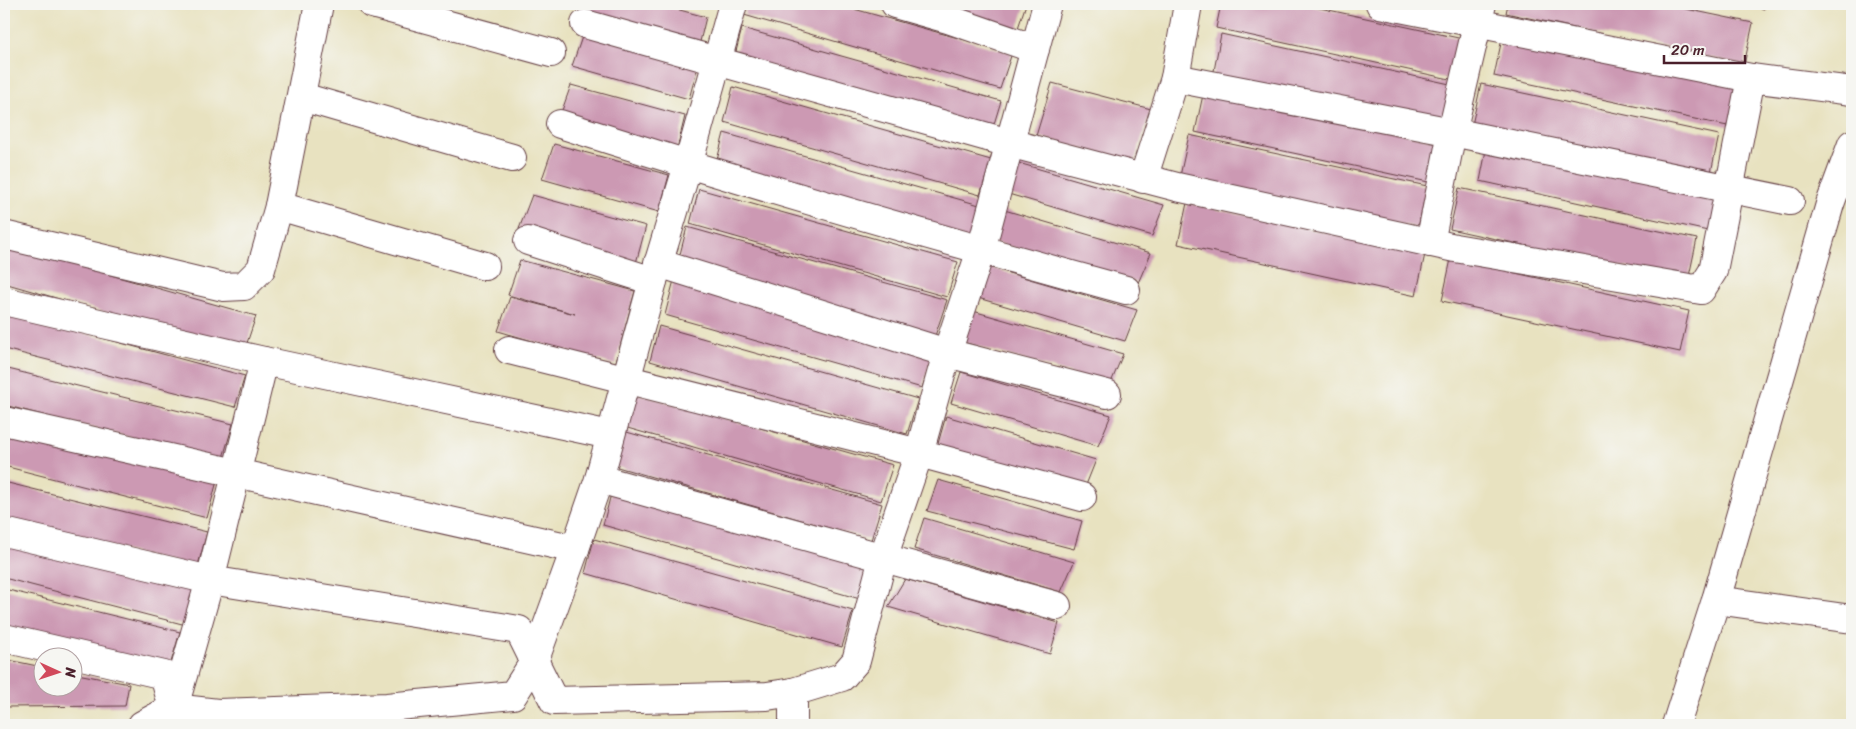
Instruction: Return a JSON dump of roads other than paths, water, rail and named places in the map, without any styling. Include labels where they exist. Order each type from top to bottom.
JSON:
[{"type":"street","points":[[4,235],[223,287],[244,286],[260,269],[279,206],[320,4]]},
{"type":"street","points":[[372,4],[551,54]]},
{"type":"street","points":[[142,725],[171,717],[218,713],[387,707],[513,695],[534,662],[599,479],[655,272],[688,165],[732,4]]},
{"type":"street","points":[[895,4],[948,19],[1036,49]]},
{"type":"street","points":[[4,532],[210,580],[519,630],[554,701],[767,696],[793,692],[842,677],[856,661],[883,558],[919,453],[947,353],[981,250],[1047,4]]},
{"type":"street","points":[[1143,179],[1175,78],[1188,4]]},
{"type":"street","points":[[1380,4],[1480,14],[1751,78],[1852,91]]},
{"type":"street","points":[[1430,243],[1452,132],[1480,14]]},
{"type":"street","points":[[585,24],[1009,144],[1143,179],[1430,243],[1700,290],[1713,271],[1751,78]]},
{"type":"street","points":[[1175,78],[1790,201]]},
{"type":"street","points":[[302,97],[512,158]]},
{"type":"street","points":[[560,124],[688,165],[1126,290]]},
{"type":"street","points":[[1676,725],[1716,600],[1830,204],[1852,144]]},
{"type":"street","points":[[279,206],[485,266]]},
{"type":"street","points":[[528,241],[655,272],[947,353],[1107,394]]},
{"type":"street","points":[[4,302],[264,361],[610,435]]},
{"type":"street","points":[[508,350],[919,453],[1082,497]]},
{"type":"street","points":[[171,717],[210,580],[264,361]]},
{"type":"street","points":[[4,422],[575,549]]},
{"type":"street","points":[[599,479],[1057,606]]},
{"type":"street","points":[[1716,600],[1852,619]]},
{"type":"street","points":[[4,638],[164,675],[171,717]]},
{"type":"street","points":[[793,692],[793,725]]}]
